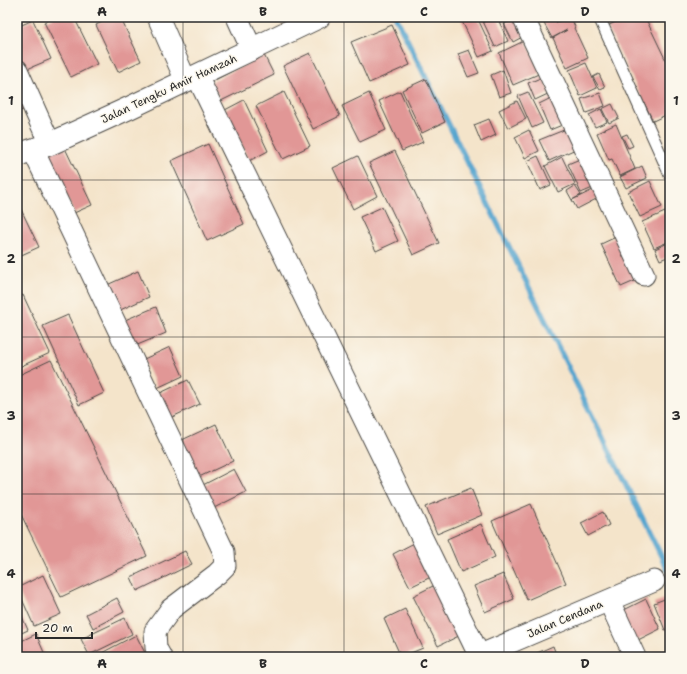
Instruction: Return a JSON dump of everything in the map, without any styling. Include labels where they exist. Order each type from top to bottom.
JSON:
[{"type":"main road","name":"Jalan Tengku Amir Hamzah","points":[[33,149],[191,79],[319,17]]},
{"type":"street","points":[[158,17],[191,79],[478,657]]},
{"type":"street","points":[[237,17],[252,50]]},
{"type":"street","points":[[523,17],[644,275]]},
{"type":"street","points":[[17,70],[33,149],[224,552],[225,566],[217,574],[171,609],[155,631],[156,648],[161,657]]},
{"type":"street","name":"Jalan Cendana","points":[[478,657],[654,581]]},
{"type":"street","points":[[609,601],[635,657]]},
{"type":"lane","points":[[600,17],[670,175]]},
{"type":"building","points":[[54,17],[74,17],[97,64],[71,77],[44,22]]},
{"type":"building","points":[[112,17],[120,17],[141,61],[118,72],[96,25]]},
{"type":"building","points":[[460,17],[477,17],[493,51],[479,57]]},
{"type":"building","points":[[481,17],[497,17],[508,41],[495,47]]},
{"type":"building","points":[[501,17],[514,17],[503,22]]},
{"type":"building","points":[[518,17],[526,35],[513,42],[504,24]]},
{"type":"building","points":[[565,17],[556,22],[571,17],[575,27],[574,28],[588,58],[567,68],[553,38],[567,30],[552,38],[541,18]]},
{"type":"building","points":[[626,17],[645,17],[670,69],[670,113],[653,121],[607,26]]},
{"type":"building","points":[[33,20],[51,59],[25,70],[17,51],[17,27]]},
{"type":"building","points":[[392,25],[410,65],[369,83],[351,42]]},
{"type":"building","points":[[526,40],[541,73],[513,85],[499,53]]},
{"type":"building","points":[[469,50],[479,73],[468,77],[458,54]]},
{"type":"building","points":[[310,53],[340,116],[313,129],[283,66]]},
{"type":"building","points":[[264,55],[274,75],[221,101],[211,82]]},
{"type":"building","points":[[586,63],[597,88],[580,96],[569,70]]},
{"type":"building","points":[[503,70],[511,93],[499,97],[491,75]]},
{"type":"building","points":[[599,74],[605,87],[600,89],[593,77]]},
{"type":"building","points":[[543,77],[550,93],[535,100],[528,83]]},
{"type":"building","points":[[426,79],[445,122],[422,133],[402,90]]},
{"type":"building","points":[[17,88],[26,109],[17,112]]},
{"type":"building","points":[[400,91],[423,142],[402,151],[379,101]]},
{"type":"building","points":[[284,92],[310,146],[283,159],[256,106]]},
{"type":"building","points":[[528,92],[543,123],[532,128],[518,96]]},
{"type":"building","points":[[369,93],[386,130],[360,142],[342,106]]},
{"type":"building","points":[[600,93],[605,106],[586,113],[581,99]]},
{"type":"building","points":[[555,96],[567,123],[550,130],[539,104]]},
{"type":"building","points":[[244,100],[268,151],[249,161],[225,110]]},
{"type":"building","points":[[517,101],[526,119],[508,128],[499,110]]},
{"type":"building","points":[[612,104],[619,118],[609,123],[602,109]]},
{"type":"building","points":[[601,109],[607,122],[595,127],[589,115]]},
{"type":"building","points":[[489,119],[496,135],[481,142],[474,125]]},
{"type":"building","points":[[616,124],[635,169],[620,176],[612,159],[609,160],[597,133]]},
{"type":"building","points":[[569,128],[578,148],[549,161],[539,140]]},
{"type":"building","points":[[529,130],[539,151],[525,158],[515,137]]},
{"type":"building","points":[[627,134],[633,146],[628,148],[622,136]]},
{"type":"building","points":[[208,144],[244,224],[207,241],[171,161]]},
{"type":"building","points":[[64,146],[92,205],[74,213],[46,154]]},
{"type":"building","points":[[395,151],[439,243],[413,255],[369,163]]},
{"type":"building","points":[[358,156],[377,196],[353,209],[333,168]]},
{"type":"building","points":[[538,156],[551,185],[540,190],[527,161]]},
{"type":"building","points":[[562,157],[575,184],[558,192],[545,166]]},
{"type":"building","points":[[582,158],[595,187],[581,193],[568,164]]},
{"type":"building","points":[[642,166],[647,178],[626,188],[620,177]]},
{"type":"building","points":[[650,181],[662,207],[640,217],[628,192]]},
{"type":"building","points":[[575,186],[581,195],[572,200],[567,191]]},
{"type":"building","points":[[595,189],[600,197],[577,209],[572,200]]},
{"type":"building","points":[[17,201],[39,247],[17,257]]},
{"type":"building","points":[[382,207],[398,241],[376,251],[360,217]]},
{"type":"building","points":[[665,212],[670,224],[670,241],[654,248],[642,222]]},
{"type":"building","points":[[616,237],[637,280],[621,287],[601,244]]},
{"type":"building","points":[[670,242],[670,256],[660,260],[655,249]]},
{"type":"building","points":[[138,271],[149,297],[118,311],[107,285]]},
{"type":"building","points":[[23,295],[50,353],[17,368],[17,298]]},
{"type":"building","points":[[156,307],[166,333],[135,346],[125,320]]},
{"type":"building","points":[[68,315],[104,393],[79,405],[43,326]]},
{"type":"building","points":[[170,347],[183,376],[157,388],[144,359]]},
{"type":"building","points":[[51,360],[147,556],[61,597],[17,506],[17,376]]},
{"type":"building","points":[[188,380],[200,404],[170,418],[158,394]]},
{"type":"building","points":[[216,424],[233,461],[199,477],[182,440]]},
{"type":"building","points":[[234,469],[246,492],[212,509],[201,486]]},
{"type":"building","points":[[471,488],[482,515],[437,534],[426,507]]},
{"type":"building","points":[[531,504],[566,583],[527,600],[492,521]]},
{"type":"building","points":[[603,512],[609,525],[588,536],[581,523]]},
{"type":"building","points":[[481,524],[495,557],[461,572],[447,539]]},
{"type":"building","points":[[416,542],[433,576],[410,587],[393,554]]},
{"type":"building","points":[[185,551],[192,564],[137,591],[131,577]]},
{"type":"building","points":[[503,574],[514,599],[485,612],[474,586]]},
{"type":"building","points":[[43,575],[61,614],[34,626],[17,588]]},
{"type":"building","points":[[439,583],[463,634],[438,646],[413,596]]},
{"type":"building","points":[[670,597],[670,628],[665,630],[654,603]]},
{"type":"building","points":[[117,598],[124,612],[93,628],[86,614]]},
{"type":"building","points":[[646,599],[660,629],[634,642],[620,612]]},
{"type":"building","points":[[405,609],[423,648],[401,657],[384,619]]},
{"type":"building","points":[[20,612],[28,630],[17,635],[17,613]]},
{"type":"building","points":[[125,618],[132,634],[89,655],[81,639]]},
{"type":"building","points":[[36,634],[46,657],[18,657],[17,643]]},
{"type":"building","points":[[136,635],[147,657],[94,657]]},
{"type":"building","points":[[553,646],[557,657],[528,657]]},
{"type":"waterway","points":[[396,17],[670,574]]}]
